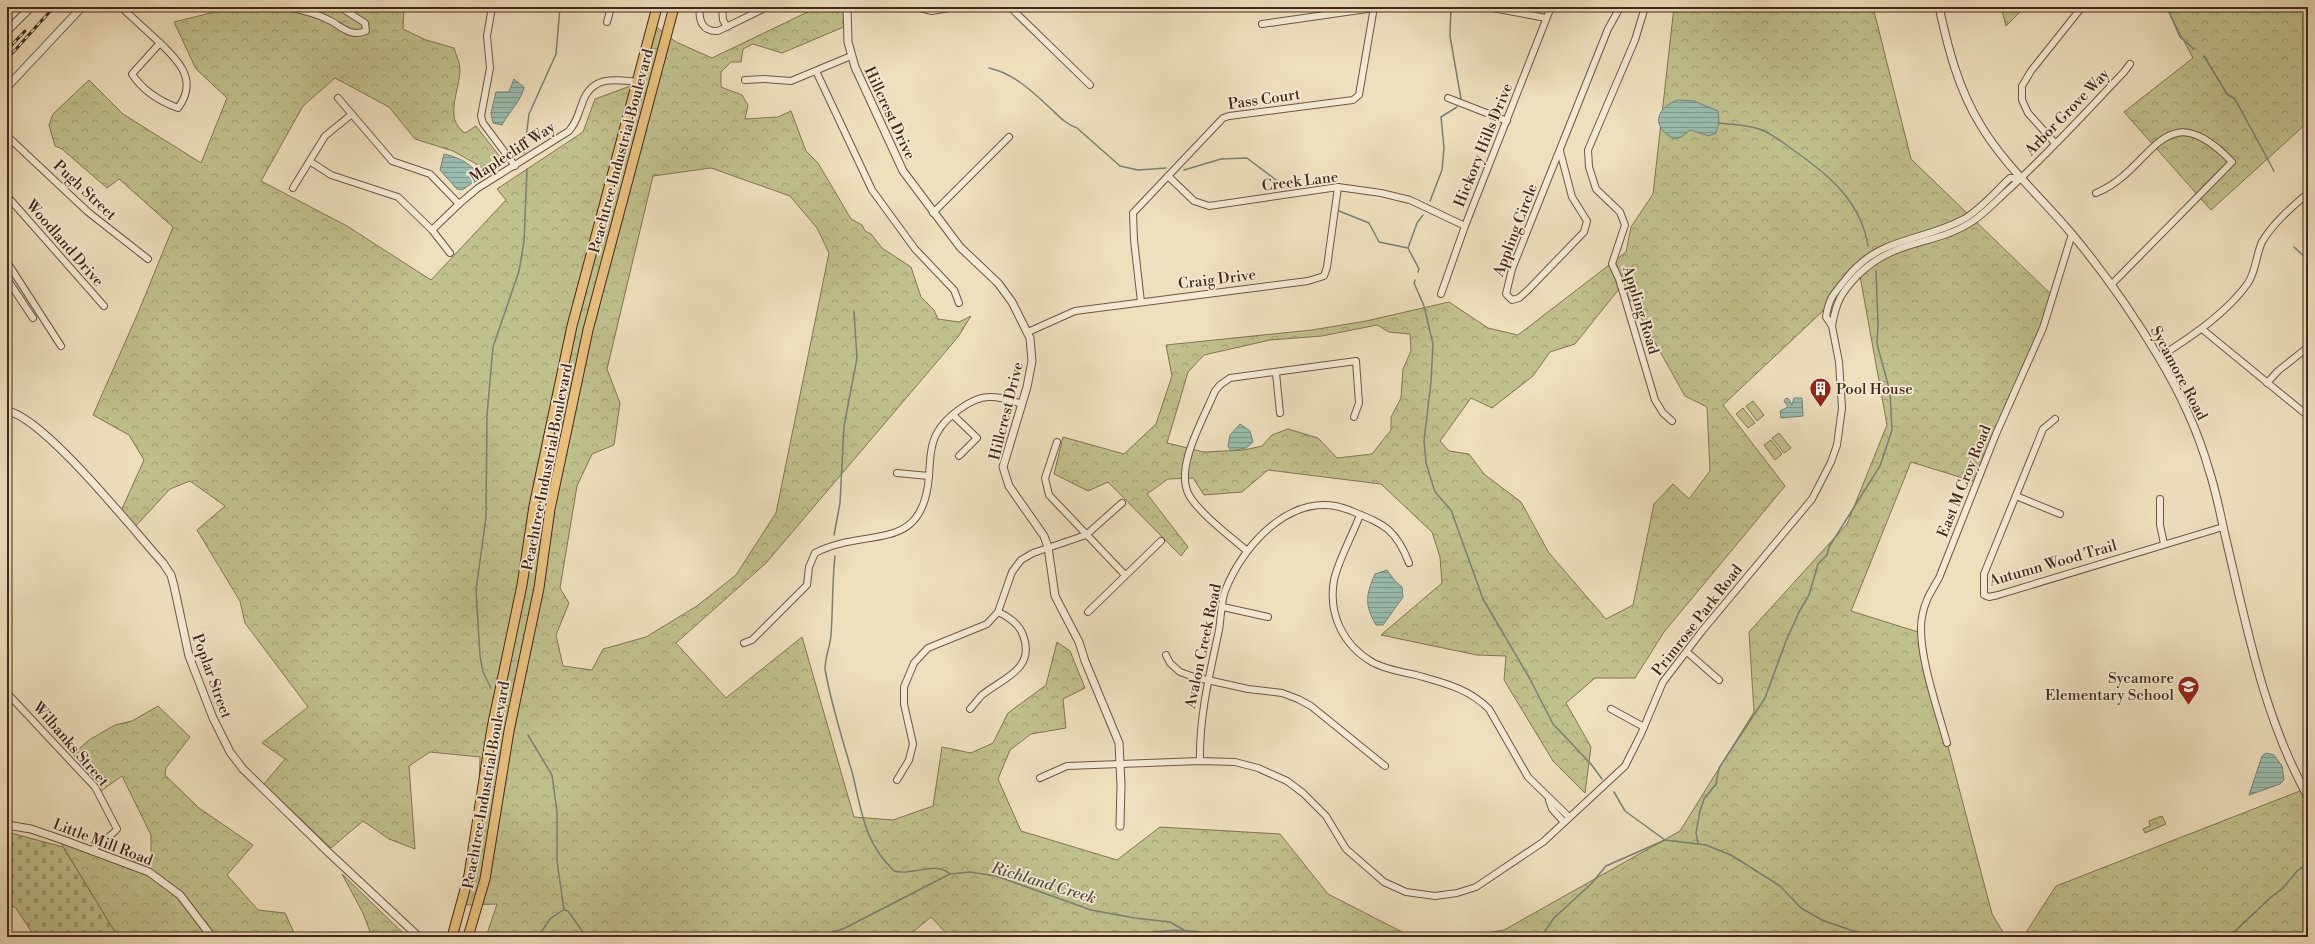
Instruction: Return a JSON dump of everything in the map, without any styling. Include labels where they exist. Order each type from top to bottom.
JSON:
[{"type":"main road","name":"Peachtree Industrial Boulevard","points":[[452,937],[469,876],[499,696],[522,585],[534,506],[572,326],[657,7]]},
{"type":"main road","name":"Peachtree Industrial Boulevard","points":[[468,937],[485,879],[515,700],[538,588],[550,509],[588,330],[674,7]]},
{"type":"main road","points":[[499,696],[515,700]]},
{"type":"street","points":[[7,31],[31,7]]},
{"type":"street","points":[[7,88],[82,7]]},
{"type":"street","points":[[120,7],[160,43],[178,60],[185,74],[187,93],[178,108],[161,101],[150,94],[138,83],[132,74],[160,43]]},
{"type":"street","points":[[286,7],[308,12],[329,20],[343,30],[360,34],[366,31],[365,23],[340,7]]},
{"type":"street","points":[[491,7],[487,36],[490,68],[481,116],[483,123],[515,166]]},
{"type":"street","points":[[607,22],[611,7]]},
{"type":"street","points":[[700,7],[700,20],[704,28],[710,32],[718,32],[755,10],[767,7]]},
{"type":"street","points":[[722,7],[723,20],[727,27]]},
{"type":"street","name":"Hillcrest Drive","points":[[847,7],[848,42],[851,56],[867,97],[903,171],[960,247],[998,283],[1012,302],[1028,332],[1032,361],[1022,404],[1003,467],[1005,477],[1021,504],[1044,536],[1048,546],[1055,596],[1079,642],[1085,661],[1119,743],[1120,826]]},
{"type":"street","points":[[916,7],[932,11],[955,7]]},
{"type":"street","points":[[1010,7],[1090,85]]},
{"type":"street","points":[[1487,7],[1546,18]]},
{"type":"street","name":"Hickory Hills Drive","points":[[1441,294],[1465,226],[1551,7]]},
{"type":"street","name":"Appling Circle","points":[[1560,151],[1572,197],[1587,220],[1584,232],[1528,290],[1519,298],[1512,300],[1506,294],[1508,280],[1608,28],[1618,11],[1623,7]]},
{"type":"street","name":"Appling Road","points":[[1645,7],[1635,40],[1588,150],[1588,161],[1596,189],[1620,212],[1622,218],[1624,225],[1612,264],[1619,279],[1655,400],[1672,421]]},
{"type":"street","name":"Sycamore Road","points":[[1939,7],[1952,63],[1980,124],[2022,178],[2072,234],[2111,285],[2159,357],[2198,438],[2210,470],[2251,646],[2287,755],[2308,796]]},
{"type":"street","points":[[2055,143],[2028,113],[2022,100],[2022,86],[2031,71],[2082,7]]},
{"type":"street","points":[[1262,24],[1374,8]]},
{"type":"street","name":"Pass Court","points":[[1141,302],[1137,271],[1133,212],[1223,118],[1353,100],[1359,95],[1374,8]]},
{"type":"street","points":[[745,80],[764,79],[791,81],[851,56]]},
{"type":"street","name":"Arbor Grove Way","points":[[2022,178],[2130,64]]},
{"type":"street","points":[[816,71],[872,190],[915,249],[954,290],[959,303]]},
{"type":"street","name":"Maplecliff Way","points":[[432,230],[458,204],[478,188],[569,131],[578,120],[587,92],[597,82],[612,78],[638,82]]},
{"type":"street","points":[[338,98],[392,161],[430,174],[458,204]]},
{"type":"street","points":[[1448,98],[1507,121]]},
{"type":"street","points":[[293,188],[311,162],[315,150],[325,136],[352,114]]},
{"type":"street","points":[[2096,193],[2110,188],[2161,139],[2175,134],[2191,132],[2206,138],[2232,162],[2111,285]]},
{"type":"street","name":"Pugh Street","points":[[7,136],[88,212],[118,238],[148,259]]},
{"type":"street","points":[[933,213],[1009,138]]},
{"type":"street","points":[[311,162],[331,175],[398,197],[432,230],[450,253]]},
{"type":"street","name":"Creek Lane","points":[[1168,176],[1194,201],[1209,206],[1338,188],[1381,193],[1410,200],[1465,226]]},
{"type":"street","name":"Primrose Park Road","points":[[1040,778],[1067,766],[1200,761],[1235,762],[1258,768],[1287,781],[1303,793],[1326,816],[1346,849],[1364,867],[1384,882],[1406,892],[1435,896],[1457,894],[1476,887],[1544,842],[1625,766],[1664,682],[1702,631],[1812,499],[1831,462],[1837,445],[1842,408],[1840,367],[1832,326],[1835,308],[1842,292],[1870,263],[1894,250],[1957,230],[1974,221],[2022,178]]},
{"type":"street","name":"Craig Drive","points":[[1028,332],[1075,311],[1308,281],[1324,276],[1327,267],[1338,188]]},
{"type":"street","points":[[2159,357],[2202,329],[2245,287],[2250,281],[2262,243],[2273,228],[2308,193]]},
{"type":"street","name":"Woodland Drive","points":[[7,196],[104,306]]},
{"type":"street","name":"East M Croy Road","points":[[1947,742],[1921,636],[1921,617],[1927,598],[1939,578],[1996,434],[2043,328],[2072,234]]},
{"type":"street","points":[[7,262],[61,346]]},
{"type":"street","points":[[7,279],[33,318]]},
{"type":"street","points":[[2202,329],[2308,416]]},
{"type":"street","points":[[2267,383],[2278,371],[2308,347]]},
{"type":"street","points":[[1247,551],[1193,501],[1186,488],[1184,472],[1188,456],[1215,391],[1220,385],[1230,378],[1356,361],[1359,403],[1354,416]]},
{"type":"street","points":[[1276,373],[1280,413]]},
{"type":"street","points":[[744,643],[752,640],[807,586],[809,567],[815,553],[856,539],[896,534],[907,526],[924,505],[932,446],[937,433],[953,416],[973,400],[989,397],[1022,404]]},
{"type":"street","name":"Poplar Street","points":[[7,411],[27,420],[61,448],[163,563],[172,581],[189,656],[212,718],[230,752],[243,769],[326,851],[419,937]]},
{"type":"street","points":[[953,416],[977,438],[959,456]]},
{"type":"street","name":"Autumn Wood Trail","points":[[2055,419],[2043,429],[1984,574],[1982,589],[1984,595],[1989,597],[2223,526]]},
{"type":"street","points":[[1057,442],[1045,478],[1049,495],[1125,575]]},
{"type":"street","points":[[897,473],[929,476]]},
{"type":"street","points":[[2016,496],[2060,514]]},
{"type":"street","points":[[2160,499],[2160,525],[2164,544]]},
{"type":"street","points":[[897,780],[909,760],[913,744],[904,704],[904,687],[914,662],[928,648],[987,624],[998,612],[1012,572],[1021,560],[1032,552],[1086,535],[1122,503]]},
{"type":"street","name":"Avalon Creek Road","points":[[1200,761],[1200,724],[1223,607],[1224,593],[1235,569],[1247,551],[1281,517],[1298,510],[1337,505],[1392,532],[1401,543],[1409,563]]},
{"type":"street","points":[[1360,515],[1334,579],[1333,610],[1340,630],[1351,647],[1373,663],[1455,686],[1480,700],[1489,709],[1528,777],[1549,800],[1569,817]]},
{"type":"street","points":[[1088,612],[1161,541]]},
{"type":"street","points":[[1223,607],[1268,617]]},
{"type":"street","points":[[970,709],[981,696],[1016,673],[1024,660],[1026,643],[1022,632],[1012,620],[998,612]]},
{"type":"street","points":[[1687,652],[1719,680]]},
{"type":"street","points":[[1166,655],[1170,664],[1180,672],[1248,689],[1282,693],[1298,699],[1311,706],[1385,766]]},
{"type":"street","name":"Wilbanks Street","points":[[7,693],[95,788],[117,829],[110,837],[100,841],[91,850]]},
{"type":"street","points":[[1611,709],[1644,727]]},
{"type":"street","points":[[1549,800],[1552,809],[1564,822]]},
{"type":"street","name":"Little Mill Road","points":[[7,825],[30,829],[149,872],[169,885],[180,895],[212,937]]},
{"type":"green space","points":[[235,7],[404,7],[403,29],[426,40],[454,48],[460,69],[454,104],[455,120],[458,127],[465,133],[476,126],[504,162],[490,174],[478,165],[453,151],[415,139],[389,107],[335,78],[303,106],[261,181],[347,226],[431,280],[506,200],[497,189],[583,132],[595,99],[644,81],[650,22],[676,42],[712,58],[818,7],[846,7],[846,26],[782,53],[753,44],[743,49],[741,62],[731,62],[721,72],[721,87],[742,95],[748,105],[745,119],[778,117],[791,111],[806,151],[818,163],[851,219],[862,225],[865,231],[871,234],[882,248],[911,267],[921,297],[934,310],[938,319],[959,322],[971,316],[958,337],[766,563],[676,643],[726,698],[802,637],[854,817],[893,820],[933,806],[942,747],[971,753],[993,743],[1008,713],[1046,685],[1057,642],[1070,651],[1085,688],[1063,699],[1066,728],[1031,734],[1010,750],[998,779],[1021,831],[1117,860],[1160,827],[1280,834],[1328,894],[1412,937],[950,937],[931,917],[907,937],[486,937],[497,904],[465,905],[479,797],[480,757],[430,752],[409,766],[415,849],[389,839],[363,821],[331,848],[264,784],[285,759],[262,743],[308,707],[245,623],[240,601],[197,530],[225,506],[190,481],[170,489],[134,528],[121,511],[144,460],[129,435],[93,415],[138,313],[173,227],[119,179],[107,188],[62,149],[55,146],[49,125],[53,114],[89,80],[123,114],[201,163],[227,98],[196,69],[174,22]],"holes":[[[711,168],[790,196],[817,228],[829,253],[776,513],[736,575],[697,606],[646,637],[603,649],[592,670],[563,666],[556,635],[569,603],[560,588],[577,486],[592,454],[614,445],[620,403],[607,369],[653,176]]]},
{"type":"green space","points":[[1674,7],[1873,7],[1911,159],[2055,298],[1979,483],[1911,462],[1851,611],[1918,632],[1992,914],[2006,937],[1811,937],[1803,935],[1803,937],[1464,937],[1504,930],[1680,831],[1754,712],[1749,632],[1847,524],[1887,425],[1860,276],[1723,405],[1785,486],[1664,632],[1635,678],[1595,678],[1566,703],[1591,747],[1585,793],[1553,761],[1504,680],[1506,656],[1477,655],[1381,635],[1442,583],[1440,557],[1432,532],[1381,484],[1268,470],[1242,492],[1204,495],[1193,478],[1168,479],[1147,494],[1188,547],[1181,556],[1108,482],[1088,491],[1054,474],[1063,437],[1124,454],[1156,424],[1172,376],[1166,345],[1312,330],[1366,321],[1449,302],[1488,328],[1518,335],[1626,252],[1631,227],[1653,194]],"holes":[[[1619,289],[1632,302],[1685,396],[1707,407],[1710,471],[1689,499],[1673,484],[1654,504],[1633,605],[1606,619],[1549,553],[1521,502],[1484,474],[1469,454],[1449,451],[1440,441],[1471,398],[1492,408],[1533,376],[1550,352],[1575,344]],[[1377,325],[1389,332],[1410,334],[1411,351],[1403,369],[1401,398],[1391,417],[1391,430],[1372,454],[1337,458],[1318,438],[1288,429],[1272,435],[1262,446],[1244,450],[1204,452],[1167,443],[1188,372],[1204,355],[1270,340],[1322,336]]]},
{"type":"green space","points":[[2001,7],[2025,7],[2006,26]]},
{"type":"green space","points":[[2166,7],[2308,7],[2308,122],[2211,210],[2124,112],[2193,58]]},
{"type":"green space","points":[[1753,401],[1764,415],[1757,421],[1746,406]]},
{"type":"green space","points":[[1743,408],[1755,423],[1748,428],[1736,414]]},
{"type":"green space","points":[[1779,433],[1791,448],[1784,453],[1772,438]]},
{"type":"green space","points":[[1771,440],[1782,454],[1775,460],[1764,445]]},
{"type":"green space","points":[[158,706],[190,737],[166,768],[165,775],[199,808],[253,845],[227,875],[258,910],[285,913],[296,937],[118,937],[59,840],[108,860],[151,863],[151,835],[122,776],[101,791],[73,754],[89,740],[115,725],[132,721]]},
{"type":"green space","points":[[2305,789],[2308,795],[2308,937],[2023,937],[2056,886]]},
{"type":"green space","points":[[2162,816],[2166,824],[2145,833],[2143,829],[2150,826],[2149,821]]},
{"type":"green space","points":[[7,832],[63,847],[118,937],[35,937],[15,907],[7,906]]},
{"type":"green space","points":[[342,874],[407,937],[372,937],[363,913]]},
{"type":"water","points":[[514,79],[524,87],[518,102],[502,125],[493,123],[491,113],[496,92],[509,92]]},
{"type":"water","points":[[1678,100],[1694,101],[1718,111],[1719,123],[1716,133],[1709,136],[1690,130],[1681,137],[1674,139],[1667,134],[1659,123],[1659,118],[1664,108],[1670,103]]},
{"type":"water","points":[[444,154],[456,157],[465,162],[481,177],[462,190],[457,189],[440,170]]},
{"type":"water","points":[[1786,398],[1789,399],[1792,405],[1794,398],[1802,398],[1803,416],[1781,418],[1780,411],[1788,407],[1784,401]]},
{"type":"water","points":[[1240,424],[1250,431],[1253,442],[1246,448],[1231,451],[1228,446],[1230,435]]},
{"type":"water","points":[[1387,570],[1395,581],[1402,587],[1403,597],[1383,625],[1376,625],[1368,605],[1368,594],[1375,574]]},
{"type":"water","points":[[2266,753],[2274,755],[2282,766],[2284,780],[2280,784],[2249,795],[2262,756]]},
{"type":"waterway","points":[[524,153],[529,114],[556,54],[560,7]]},
{"type":"waterway","points":[[1451,7],[1450,36],[1461,99]]},
{"type":"waterway","points":[[2167,7],[2180,37],[2194,49]]},
{"type":"waterway","points":[[2204,56],[2227,94],[2235,99],[2274,171]]},
{"type":"waterway","points":[[989,68],[998,70],[1022,83],[1062,119],[1077,128],[1120,166],[1138,170],[1166,168]]},
{"type":"waterway","points":[[1430,201],[1442,170],[1444,148],[1441,117],[1457,107]]},
{"type":"waterway","points":[[1719,123],[1741,125],[1762,130],[1775,137],[1809,161],[1832,181],[1851,203],[1859,216],[1868,246]]},
{"type":"waterway","points":[[1184,170],[1221,159],[1247,158],[1280,183]]},
{"type":"waterway","points":[[491,688],[483,672],[480,656],[476,590],[486,517],[487,415],[493,347],[519,271],[524,242],[527,169]]},
{"type":"waterway","points":[[1339,211],[1369,223],[1379,242],[1408,248]]},
{"type":"waterway","points":[[1418,272],[1419,269],[1408,248],[1417,223],[1423,215]]},
{"type":"waterway","points":[[2294,247],[2308,260]]},
{"type":"waterway","points":[[1698,843],[1696,833],[1704,799],[1716,784],[1719,768],[1765,698],[1786,641],[1799,612],[1809,595],[1818,564],[1827,555],[1829,547],[1880,466],[1892,430],[1890,392],[1877,344],[1878,325],[1876,271]]},
{"type":"waterway","points":[[1415,280],[1414,283],[1424,306],[1433,344],[1431,382],[1424,441],[1426,463],[1435,492],[1451,510],[1483,599],[1530,679],[1553,724],[1591,764],[1602,779]]},
{"type":"waterway","points":[[834,535],[840,503],[844,426],[857,358],[854,311]]},
{"type":"waterway","points":[[835,556],[831,635],[825,669],[827,682],[865,825],[876,848],[894,871],[908,872],[937,868],[950,874]]},
{"type":"waterway","points":[[528,735],[552,775],[557,812],[557,861],[564,910]]},
{"type":"waterway","points":[[1614,792],[1625,811],[1665,840]]},
{"type":"waterway","name":"Richland Creek","points":[[1541,937],[1554,918],[1591,884],[1606,866],[1665,840],[1706,845],[1731,855],[1780,886],[1801,908],[1822,920],[1870,937]]},
{"type":"waterway","points":[[2229,937],[2270,898],[2283,888],[2297,871],[2308,863]]},
{"type":"waterway","name":"Richland Creek","points":[[797,937],[831,933],[845,928],[950,874],[970,872],[996,876],[1091,910],[1135,918],[1170,922],[1184,930]]},
{"type":"waterway","name":"Richland Creek","points":[[538,937],[550,919],[563,910]]},
{"type":"waterway","name":"Richland Creek","points":[[564,910],[568,911],[585,935],[590,937]]},
{"type":"waterway","name":"Richland Creek","points":[[1135,937],[1168,930],[1201,932],[1223,937]]},
{"type":"railway","points":[[7,59],[54,7]]},
{"type":"railway","points":[[7,50],[25,31]]},
{"type":"place","name":"Pool House","points":[[1821,408]]},
{"type":"place","name":"Sycamore Elementary School","points":[[2189,706]]}]
